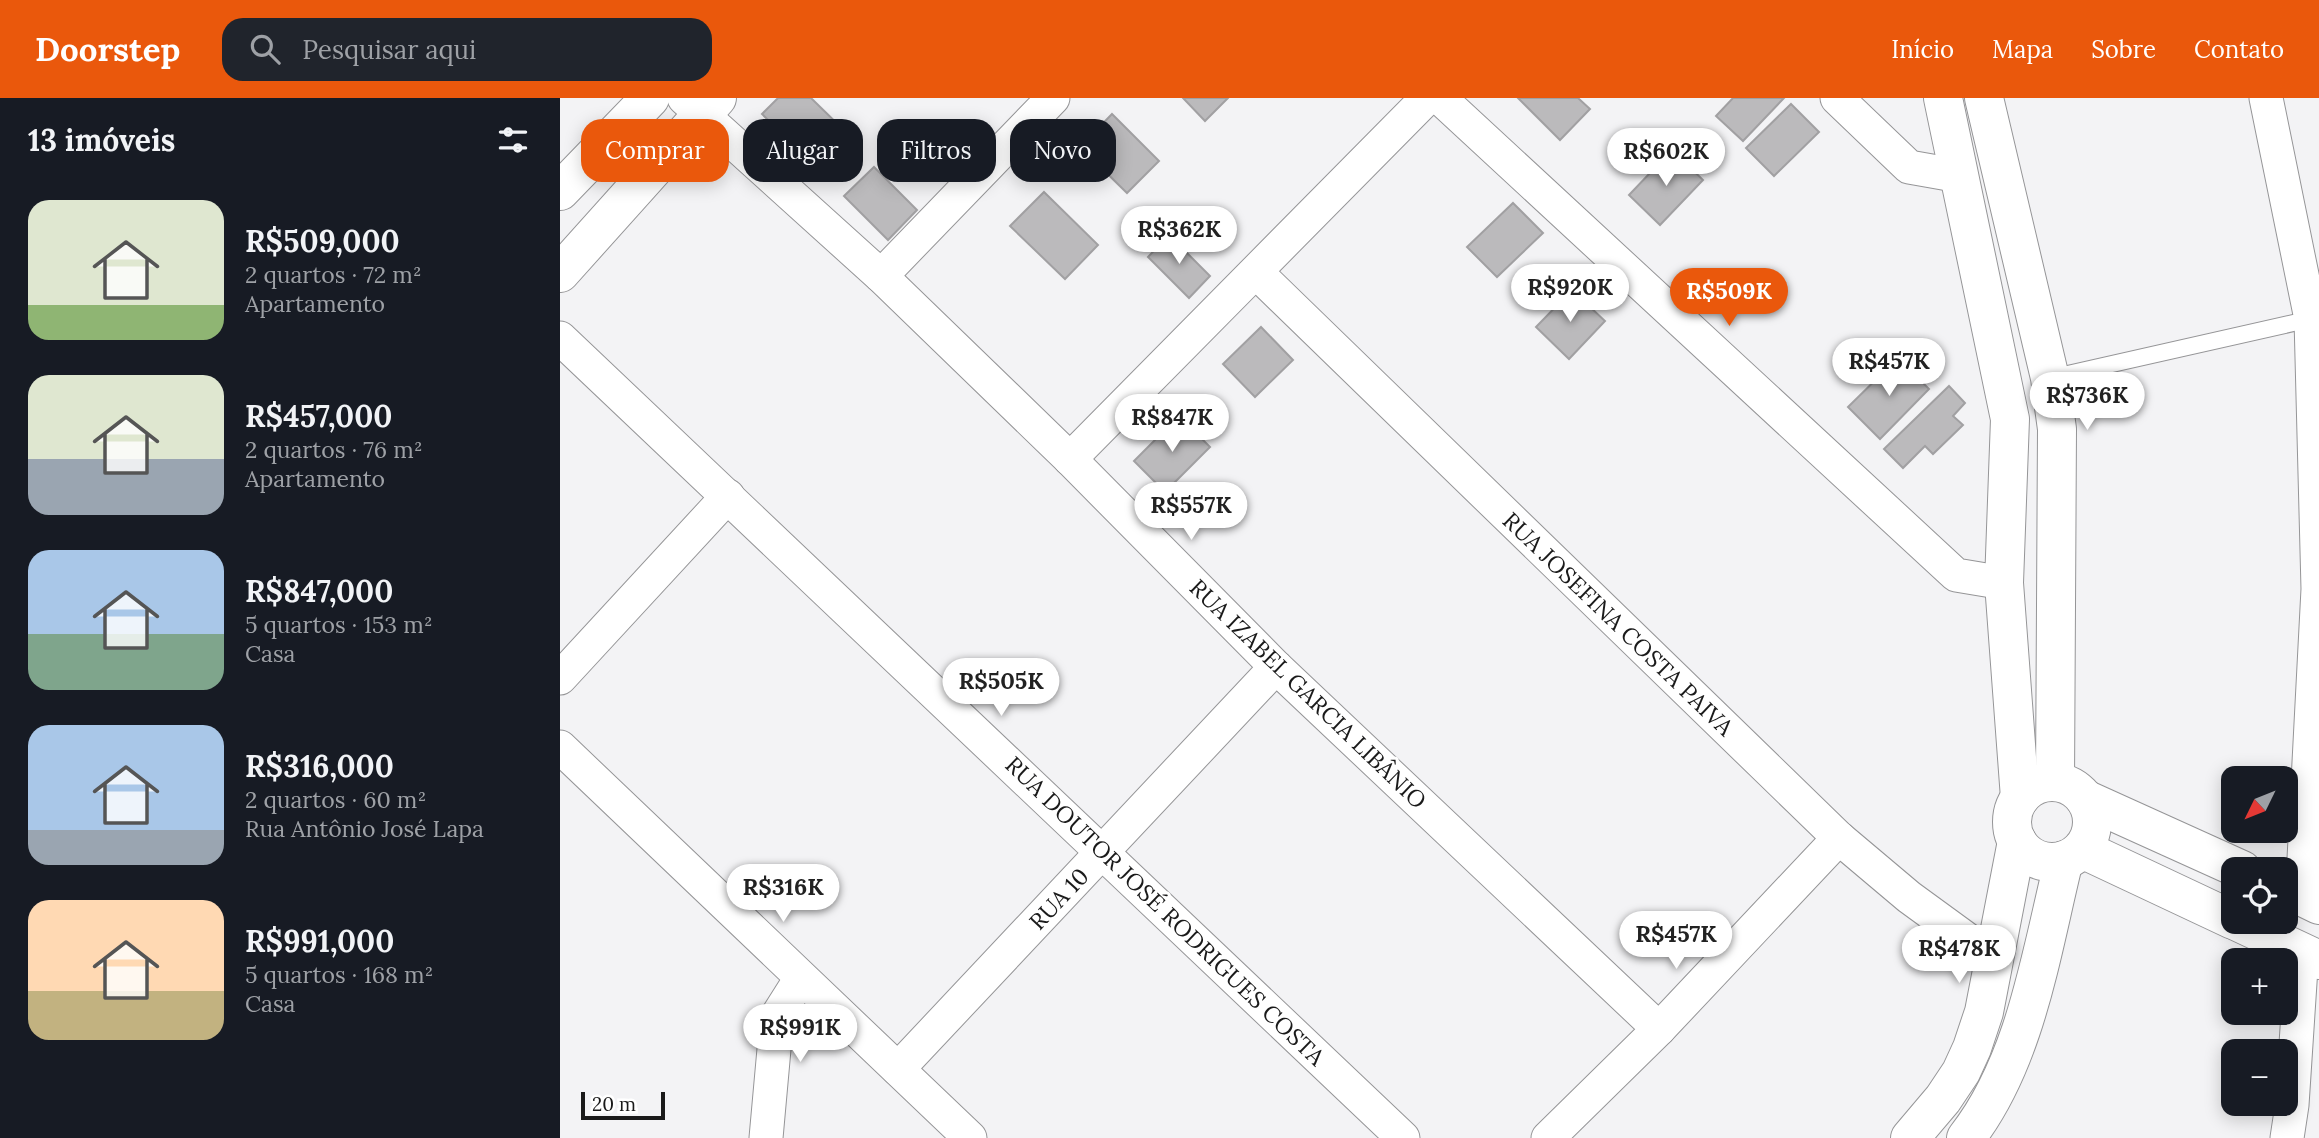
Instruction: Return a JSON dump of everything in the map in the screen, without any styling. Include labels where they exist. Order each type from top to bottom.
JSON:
[{"type":"street","points":[[560,191],[650,98]]},
{"type":"street","points":[[881,276],[1053,98]]},
{"type":"street","points":[[1070,459],[1427,98]]},
{"type":"street","points":[[1440,98],[1956,575],[2004,583]]},
{"type":"street","points":[[1837,98],[1909,167],[1959,176]]},
{"type":"street","points":[[1943,98],[2010,419],[2004,583],[2020,798]]},
{"type":"street","points":[[1984,98],[2050,378],[2057,429],[2070,790],[2091,811],[2092,824],[2089,838],[2073,854],[2050,861],[2038,859],[2026,852],[2017,841]]},
{"type":"street","points":[[2266,98],[2315,318],[2318,589],[2302,897]]},
{"type":"street","points":[[560,272],[701,103]]},
{"type":"street","name":"RUA IZABEL GARCIA LIBÂNIO","points":[[701,103],[1070,459],[1276,667],[1659,1029]]},
{"type":"street","name":"RUA JOSEFINA COSTA PAIVA","points":[[1256,272],[1839,838],[1909,897],[1994,959]]},
{"type":"street","name":"RUA DOUTOR JOSÉ RODRIGUES COSTA","points":[[560,338],[1403,1138]]},
{"type":"street","points":[[560,678],[728,496]]},
{"type":"street","name":"RUA 10","points":[[898,1069],[1276,667]]},
{"type":"street","points":[[560,747],[970,1138]]},
{"type":"street","points":[[1910,1138],[1943,1099],[1961,1072],[1984,1012],[2017,841],[2012,819],[2020,798],[2029,789],[2041,783],[2070,790],[2221,860]]},
{"type":"street","points":[[1548,1138],[1659,1029],[1839,838]]},
{"type":"street","points":[[2073,854],[2221,915]]},
{"type":"street","points":[[1966,1138],[1999,1087],[2016,1048],[2073,854]]},
{"type":"street","points":[[2263,934],[2310,956],[2287,1138]]},
{"type":"street","points":[[766,1138],[777,1016],[801,978]]},
{"type":"lane","points":[[2050,378],[2315,318]]},
{"type":"building","points":[[778,98],[811,98],[832,119],[767,119],[762,114]]},
{"type":"building","points":[[1183,98],[1228,98],[1205,121]]},
{"type":"building","points":[[1518,98],[1578,98],[1590,109],[1560,140]]},
{"type":"building","points":[[1733,98],[1784,98],[1743,141],[1716,116]]},
{"type":"building","points":[[1791,104],[1819,132],[1774,176],[1746,148]]},
{"type":"building","points":[[1112,114],[1159,161],[1127,193],[1116,182],[1116,119],[1107,119]]},
{"type":"building","points":[[1672,150],[1703,180],[1660,225],[1629,195]]},
{"type":"building","points":[[874,167],[877,170],[877,182],[889,182],[917,210],[888,240],[844,196],[858,182],[863,182],[863,178]]},
{"type":"building","points":[[1044,192],[1098,245],[1065,279],[1010,226]]},
{"type":"building","points":[[1513,203],[1543,233],[1497,277],[1467,247]]},
{"type":"building","points":[[1169,235],[1210,276],[1189,298],[1148,257]]},
{"type":"building","points":[[1572,290],[1605,321],[1569,359],[1536,327]]},
{"type":"building","points":[[1261,327],[1293,360],[1255,397],[1223,364]]},
{"type":"building","points":[[1898,358],[1929,389],[1880,439],[1848,407]]},
{"type":"building","points":[[1949,386],[1965,403],[1953,416],[1963,425],[1933,454],[1925,446],[1903,468],[1884,449]]},
{"type":"building","points":[[1179,416],[1210,447],[1165,492],[1134,461]]}]
